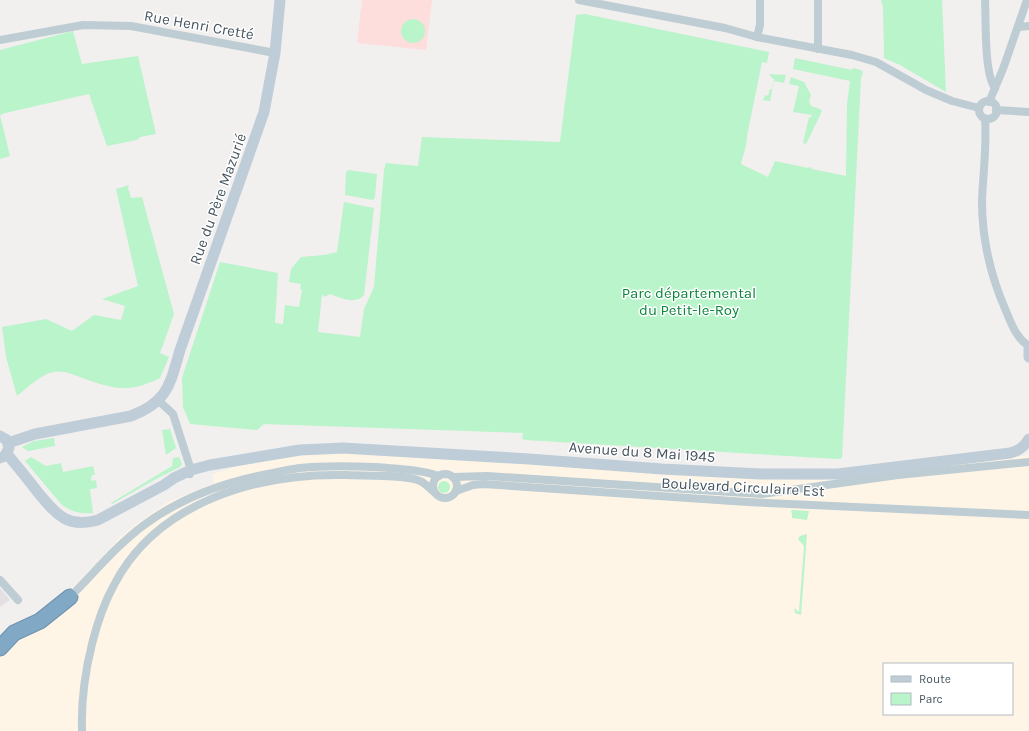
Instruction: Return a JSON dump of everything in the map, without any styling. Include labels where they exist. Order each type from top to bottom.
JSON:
[{"type":"highway","points":[[0,648],[14,633],[40,621],[70,597]]},
{"type":"main road","name":"Rue du Père Mazurié","points":[[159,401],[170,382],[264,112],[275,53],[280,0]]},
{"type":"main road","points":[[1029,349],[1029,357]]},
{"type":"main road","points":[[3,450],[35,434],[131,416],[145,411],[159,401]]},
{"type":"main road","name":"Avenue du 8 Mai 1945","points":[[3,450],[55,513],[71,521],[80,523],[98,520],[191,470],[210,465],[300,450],[342,448],[529,459],[662,469],[761,474],[838,474],[1010,453],[1017,451],[1029,439]]},
{"type":"main road","name":"Avenue du 8 Mai 1945","points":[[3,450],[8,465],[52,518],[61,523],[79,528],[100,525],[172,485],[194,476],[247,459]]},
{"type":"street","points":[[579,0],[725,28],[757,37],[852,55],[876,62],[926,90],[952,101],[979,108]]},
{"type":"street","points":[[757,37],[760,25],[760,0]]},
{"type":"street","points":[[818,0],[818,49]]},
{"type":"street","points":[[985,0],[988,65],[992,84],[995,88]]},
{"type":"street","points":[[989,102],[1027,0]]},
{"type":"street","name":"Rue Henri Cretté","points":[[0,40],[83,25],[126,26],[275,53]]},
{"type":"street","points":[[1018,27],[1029,26]]},
{"type":"street","points":[[984,102],[989,102],[994,105],[996,110],[993,117],[985,119],[979,114],[979,108],[984,102]]},
{"type":"street","points":[[996,110],[1029,112]]},
{"type":"street","points":[[985,119],[982,214],[990,263],[999,294],[1014,330],[1022,342],[1029,346]]},
{"type":"street","points":[[159,401],[173,414],[191,470],[190,474],[172,485]]},
{"type":"street","points":[[434,492],[433,484],[436,478],[446,474],[453,477],[487,476],[762,494],[898,475],[1029,462]]},
{"type":"street","points":[[70,597],[113,553],[144,526],[174,506],[211,489],[255,476],[298,468],[341,466],[366,467],[418,470],[439,476]]},
{"type":"street","points":[[82,731],[83,696],[86,671],[95,632],[114,585],[123,570],[151,537],[183,513],[216,497],[238,489],[262,483],[310,476],[335,475],[401,477],[424,483],[438,497],[446,498],[453,496],[456,491],[457,484],[453,477]]},
{"type":"street","name":"Boulevard Circulaire Est","points":[[456,491],[473,485],[483,484],[759,503],[1029,515]]},
{"type":"street","points":[[0,580],[18,600]]},
{"type":"shaded area","points":[[362,0],[432,0],[426,50],[357,43]]},
{"type":"shaded area","points":[[320,453],[356,453],[751,479],[824,480],[1024,456],[1029,453],[1029,731],[0,731],[0,643],[49,612],[118,539],[136,524],[168,502],[214,483],[212,474],[242,465],[292,456]]},
{"type":"shaded area","points":[[0,588],[10,600],[0,607]]},
{"type":"green space","points":[[881,0],[942,0],[946,92],[900,65],[884,58],[883,7]]},
{"type":"green space","name":"Parc départemental du Petit-le-Roy","points":[[585,14],[769,52],[767,63],[762,62],[746,147],[741,164],[768,177],[775,161],[846,176],[847,104],[850,81],[793,69],[795,58],[852,70],[853,68],[863,72],[861,78],[842,458],[837,459],[526,440],[522,439],[523,433],[264,424],[257,430],[190,424],[183,407],[182,378],[220,262],[278,273],[275,323],[283,324],[285,305],[299,307],[302,290],[300,289],[301,284],[289,282],[291,269],[301,257],[337,252],[344,202],[374,208],[364,295],[357,300],[348,300],[330,294],[324,297],[322,294],[318,332],[360,337],[364,309],[374,287],[384,170],[386,163],[418,166],[422,137],[560,142],[576,15]]},
{"type":"green space","points":[[413,19],[418,20],[424,26],[424,36],[418,42],[413,43],[408,42],[402,36],[401,31],[402,26],[408,20]]},
{"type":"green space","points":[[73,31],[82,64],[138,56],[156,134],[140,137],[137,140],[107,146],[89,94],[0,115],[0,50]]},
{"type":"green space","points":[[769,74],[786,75],[784,83],[774,81],[770,101],[763,100],[765,95],[768,96],[770,89],[772,89],[774,79]]},
{"type":"green space","points":[[791,77],[804,82],[811,95],[809,101],[811,106],[822,111],[806,144],[803,143],[809,117],[812,115],[793,112],[799,86],[789,84]]},
{"type":"green space","points":[[0,115],[10,156],[0,159]]},
{"type":"green space","points":[[348,170],[377,174],[375,197],[373,200],[345,195],[346,173]]},
{"type":"green space","points":[[129,185],[128,188],[131,198],[142,197],[174,314],[160,353],[169,357],[160,378],[139,386],[120,388],[111,387],[67,373],[53,372],[39,379],[17,396],[6,357],[2,327],[46,319],[72,331],[94,315],[121,320],[125,306],[102,299],[138,286],[116,189]]},
{"type":"green space","points":[[170,429],[176,448],[166,455],[162,430]]},
{"type":"green space","points":[[54,438],[55,446],[28,451],[22,447],[34,441]]},
{"type":"green space","points":[[31,457],[46,466],[61,463],[63,472],[93,466],[95,475],[92,475],[91,479],[92,481],[96,480],[97,488],[90,489],[93,513],[77,512],[62,505],[25,461]]},
{"type":"green space","points":[[179,457],[182,464],[180,467],[112,504],[111,503],[172,466],[173,458]]},
{"type":"green space","points":[[446,481],[449,482],[449,492],[442,493],[439,492],[438,485],[439,482]]},
{"type":"green space","points":[[792,510],[809,511],[807,520],[792,518]]},
{"type":"green space","points":[[807,534],[801,615],[795,613],[794,608],[799,612],[804,546],[798,539],[800,536]]}]
